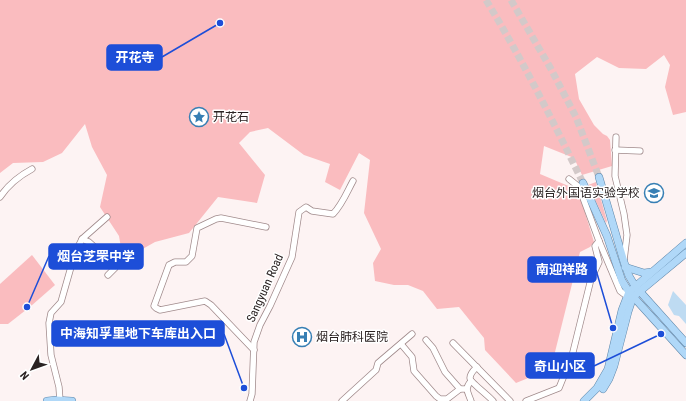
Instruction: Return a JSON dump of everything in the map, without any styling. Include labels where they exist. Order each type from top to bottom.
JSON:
[{"type":"main road","points":[[599,177],[625,265],[637,289],[686,343]]},
{"type":"main road","points":[[583,183],[604,230],[622,281],[631,295],[686,355]]},
{"type":"main road","points":[[584,401],[597,388],[608,369],[622,310],[631,295],[652,272],[686,243]]},
{"type":"main road","points":[[637,289],[686,253]]},
{"type":"main road","points":[[625,265],[644,273],[652,272]]},
{"type":"main road","points":[[591,401],[601,391],[612,372],[631,295]]},
{"type":"main road","points":[[47,401],[72,401]]},
{"type":"street","points":[[616,137],[615,176],[624,214],[627,235],[625,265]]},
{"type":"street","points":[[615,150],[640,151]]},
{"type":"street","points":[[0,197],[8,186],[32,169]]},
{"type":"street","points":[[569,179],[579,187],[620,291],[626,295],[631,295]]},
{"type":"street","name":"Sangyuan Road","points":[[250,401],[252,394],[254,342],[260,325],[292,257],[299,212],[306,207],[312,211],[333,214],[339,208],[353,181]]},
{"type":"street","points":[[60,400],[59,387],[51,355],[51,313],[60,302],[75,253],[82,238],[107,217]]},
{"type":"street","points":[[254,350],[211,305],[205,301],[160,310],[154,306],[170,265],[176,262],[186,262],[192,256],[197,228],[221,218],[266,227]]},
{"type":"street","points":[[82,238],[98,250]]},
{"type":"street","points":[[526,401],[559,388],[563,381],[572,356],[591,279],[599,262],[595,246],[599,241]]},
{"type":"street","points":[[108,275],[115,268],[119,258]]},
{"type":"street","points":[[342,401],[376,370],[378,363],[412,334]]},
{"type":"street","points":[[426,340],[433,348],[445,372],[460,389]]},
{"type":"street","points":[[453,343],[510,401]]},
{"type":"street","points":[[400,344],[412,357],[414,371],[440,399],[447,399],[460,389],[466,389]]},
{"type":"street","points":[[466,389],[471,381],[470,377],[472,372],[477,367]]},
{"type":"street","points":[[471,381],[493,401]]},
{"type":"street","points":[[466,389],[471,401]]},
{"type":"shaded area","points":[[0,0],[686,0],[686,112],[673,115],[665,87],[670,65],[664,55],[646,69],[619,68],[597,57],[575,74],[579,99],[594,125],[610,140],[612,166],[582,175],[574,158],[544,146],[540,174],[578,190],[594,242],[590,247],[580,252],[553,360],[543,372],[516,383],[485,350],[484,338],[459,307],[437,309],[423,291],[408,285],[394,285],[375,281],[373,263],[381,249],[364,213],[370,160],[359,153],[340,190],[325,182],[330,164],[304,155],[268,128],[250,132],[239,143],[265,175],[257,203],[218,197],[189,233],[155,242],[123,260],[119,236],[100,207],[107,175],[92,147],[85,124],[62,153],[43,162],[13,163],[0,173]]},
{"type":"shaded area","points":[[596,182],[607,221],[606,223],[588,185]]},
{"type":"shaded area","points":[[32,255],[55,285],[8,324],[0,324],[0,284]]},
{"type":"water","points":[[673,291],[686,305],[686,324],[679,316],[674,315],[668,305]]},
{"type":"tunnel","points":[[486,0],[537,90],[583,183]]},
{"type":"tunnel","points":[[511,0],[551,69],[576,117],[599,177]]},
{"type":"place","name":"开花寺","points":[[220,23]]},
{"type":"place","name":"开花石","points":[[199,117]]},
{"type":"place","name":"烟台外国语实验学校","points":[[654,193]]},
{"type":"place","name":"烟台芝罘中学","points":[[27,307]]},
{"type":"place","name":"南迎祥路","points":[[613,328]]},
{"type":"place","name":"奇山小区","points":[[661,334]]},
{"type":"place","name":"烟台肺科医院","points":[[302,337]]},
{"type":"place","name":"中海知孚里地下车库出入口","points":[[244,388]]}]
